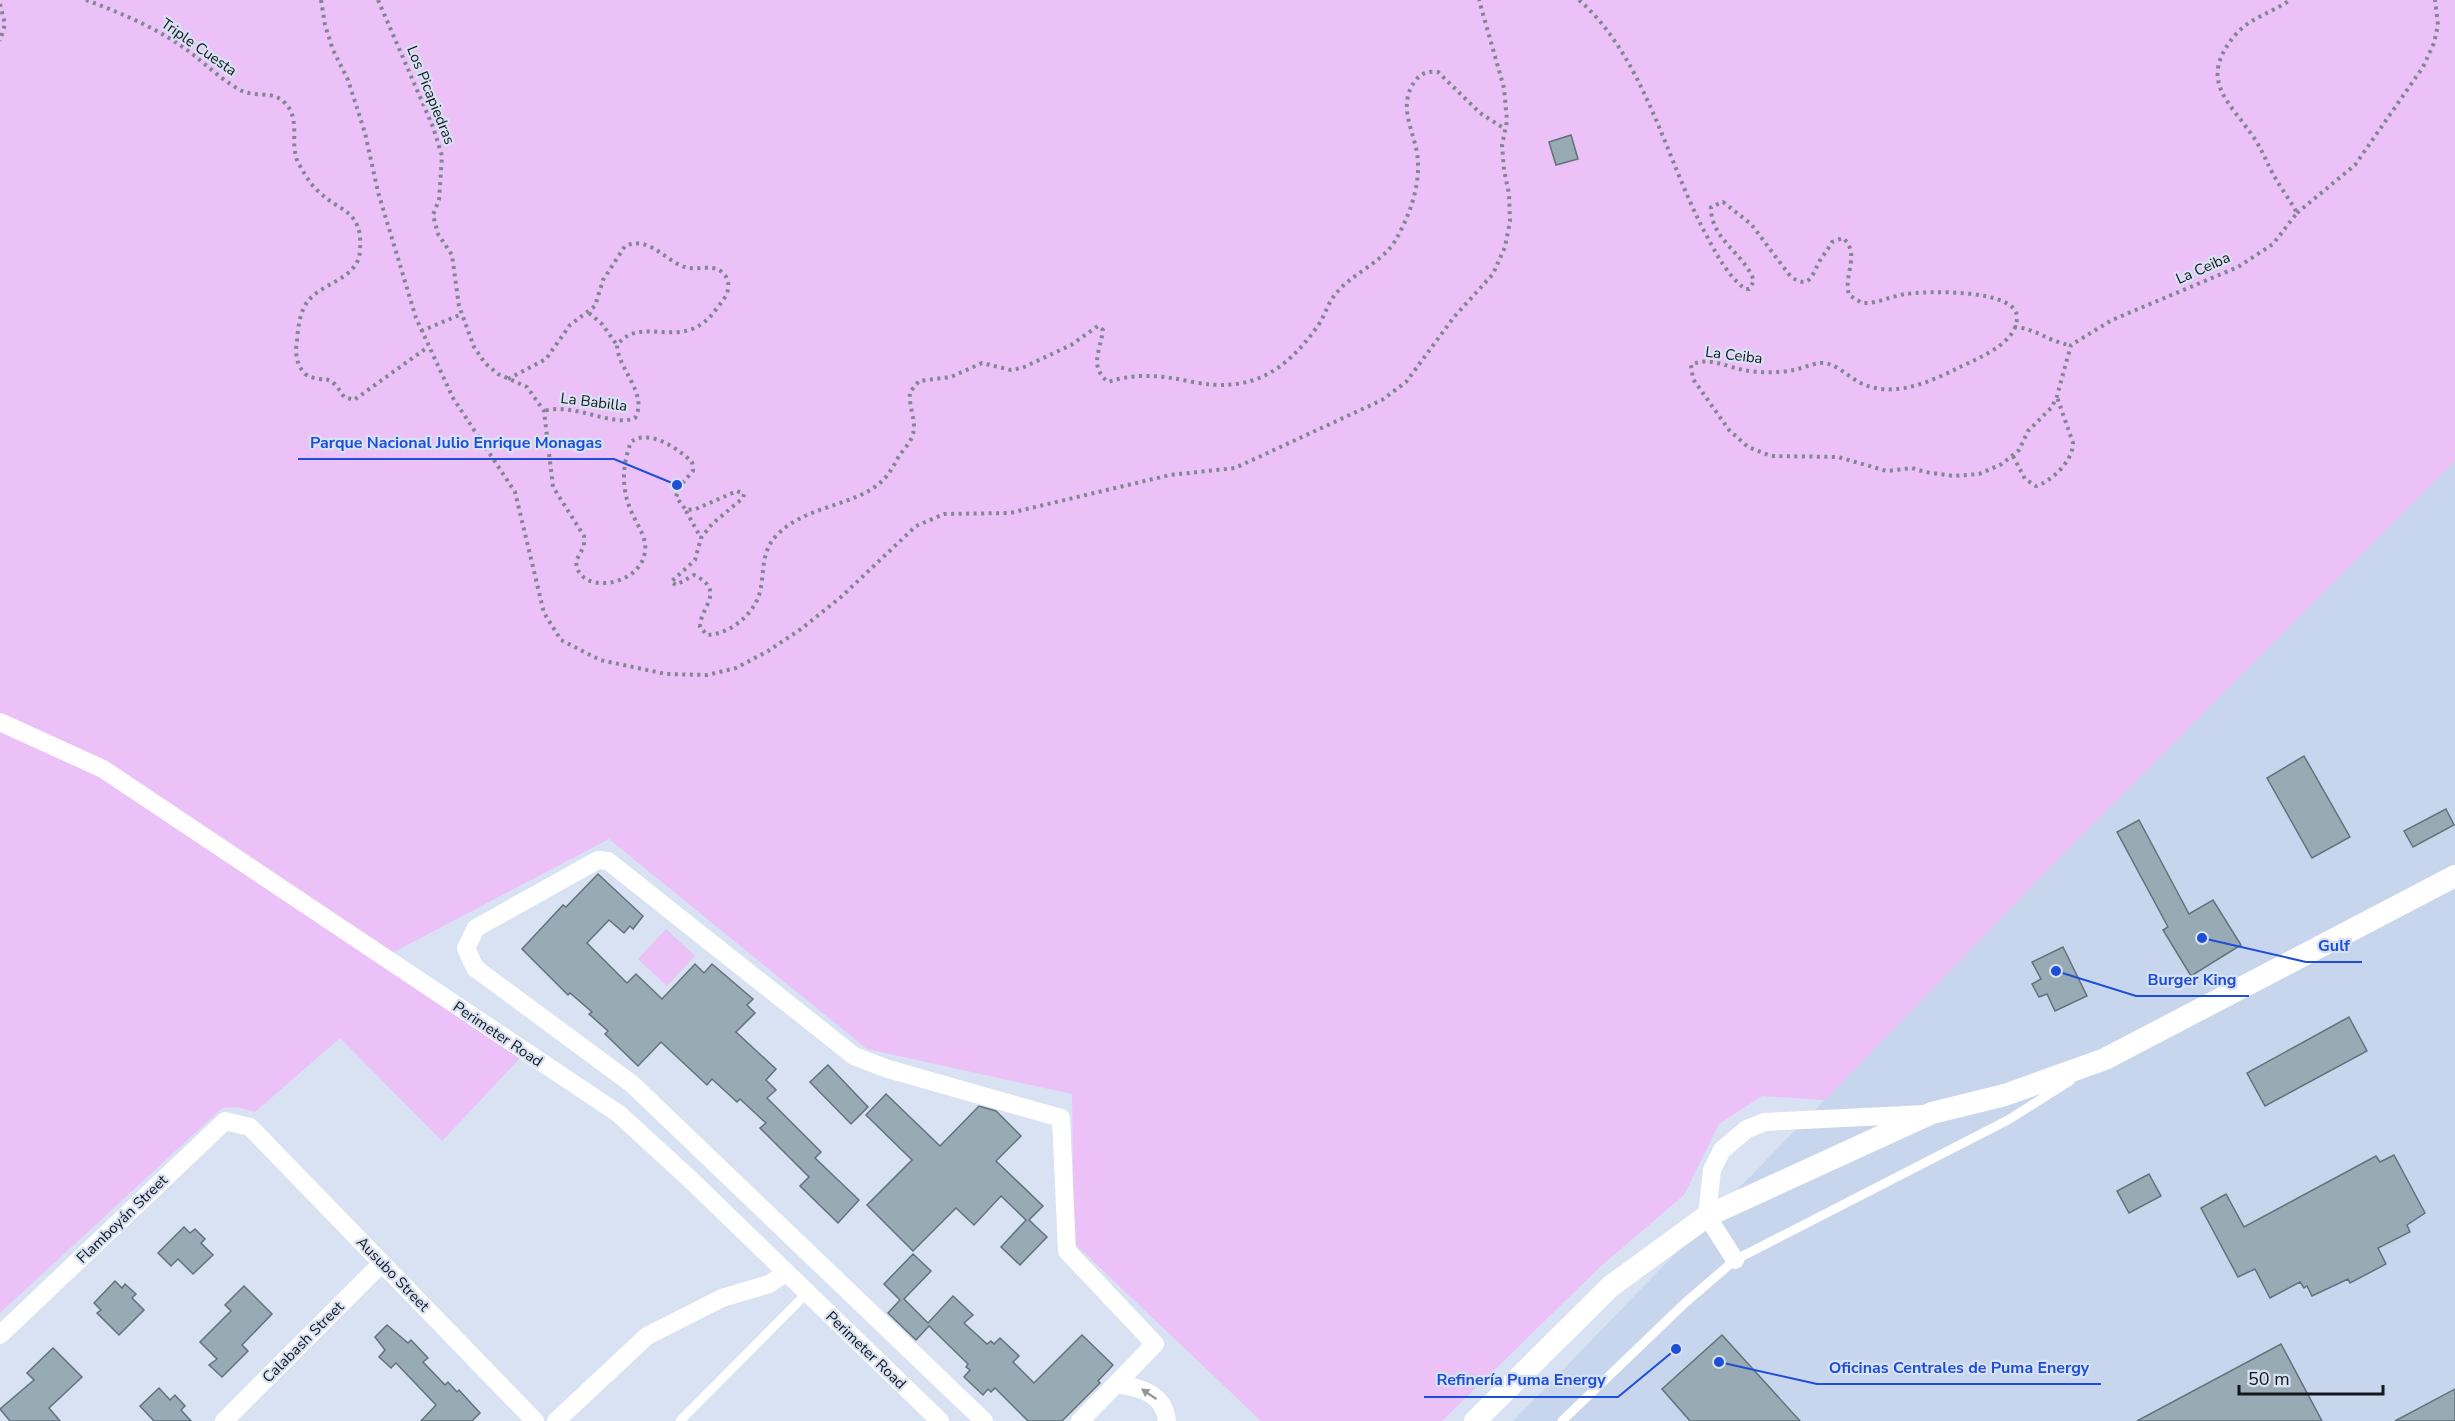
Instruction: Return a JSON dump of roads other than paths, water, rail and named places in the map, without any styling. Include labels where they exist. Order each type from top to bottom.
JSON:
[{"type":"street","name":"Perimeter Road","points":[[0,722],[103,769],[619,1114],[940,1421]]},
{"type":"street","points":[[984,1421],[632,1084],[475,968],[466,948],[476,928],[598,860],[608,861],[854,1056],[888,1069],[1061,1118],[1067,1251],[1155,1344],[1116,1384],[1090,1417]]},
{"type":"street","points":[[1475,1421],[1611,1286],[1707,1216],[1932,1113],[2005,1095],[2105,1059],[2455,876]]},
{"type":"street","points":[[1735,1260],[1707,1216],[1712,1170],[1722,1150],[1747,1129],[1765,1122],[1932,1113]]},
{"type":"street","name":"Flamboyán Street","points":[[0,1335],[225,1121],[250,1127]]},
{"type":"street","name":"Ausubo Street","points":[[250,1127],[535,1421]]},
{"type":"street","name":"Calabash Street","points":[[224,1421],[382,1263]]},
{"type":"street","points":[[556,1421],[646,1336],[722,1298],[769,1284],[786,1273]]},
{"type":"street","points":[[1116,1384],[1136,1386],[1150,1393],[1163,1408],[1167,1421]]},
{"type":"lane","points":[[1562,1421],[1686,1302],[1735,1260],[2008,1120],[2105,1059]]},
{"type":"lane","points":[[680,1421],[807,1293]]},
{"type":"place","name":"Parque Nacional Julio Enrique Monagas","points":[[677,485]]},
{"type":"place","name":"Gulf","points":[[2202,938]]},
{"type":"place","name":"Burger King","points":[[2056,971]]},
{"type":"place","name":"Refinería Puma Energy","points":[[1676,1349]]},
{"type":"place","name":"Oficinas Centrales de Puma Energy","points":[[1719,1362]]}]
